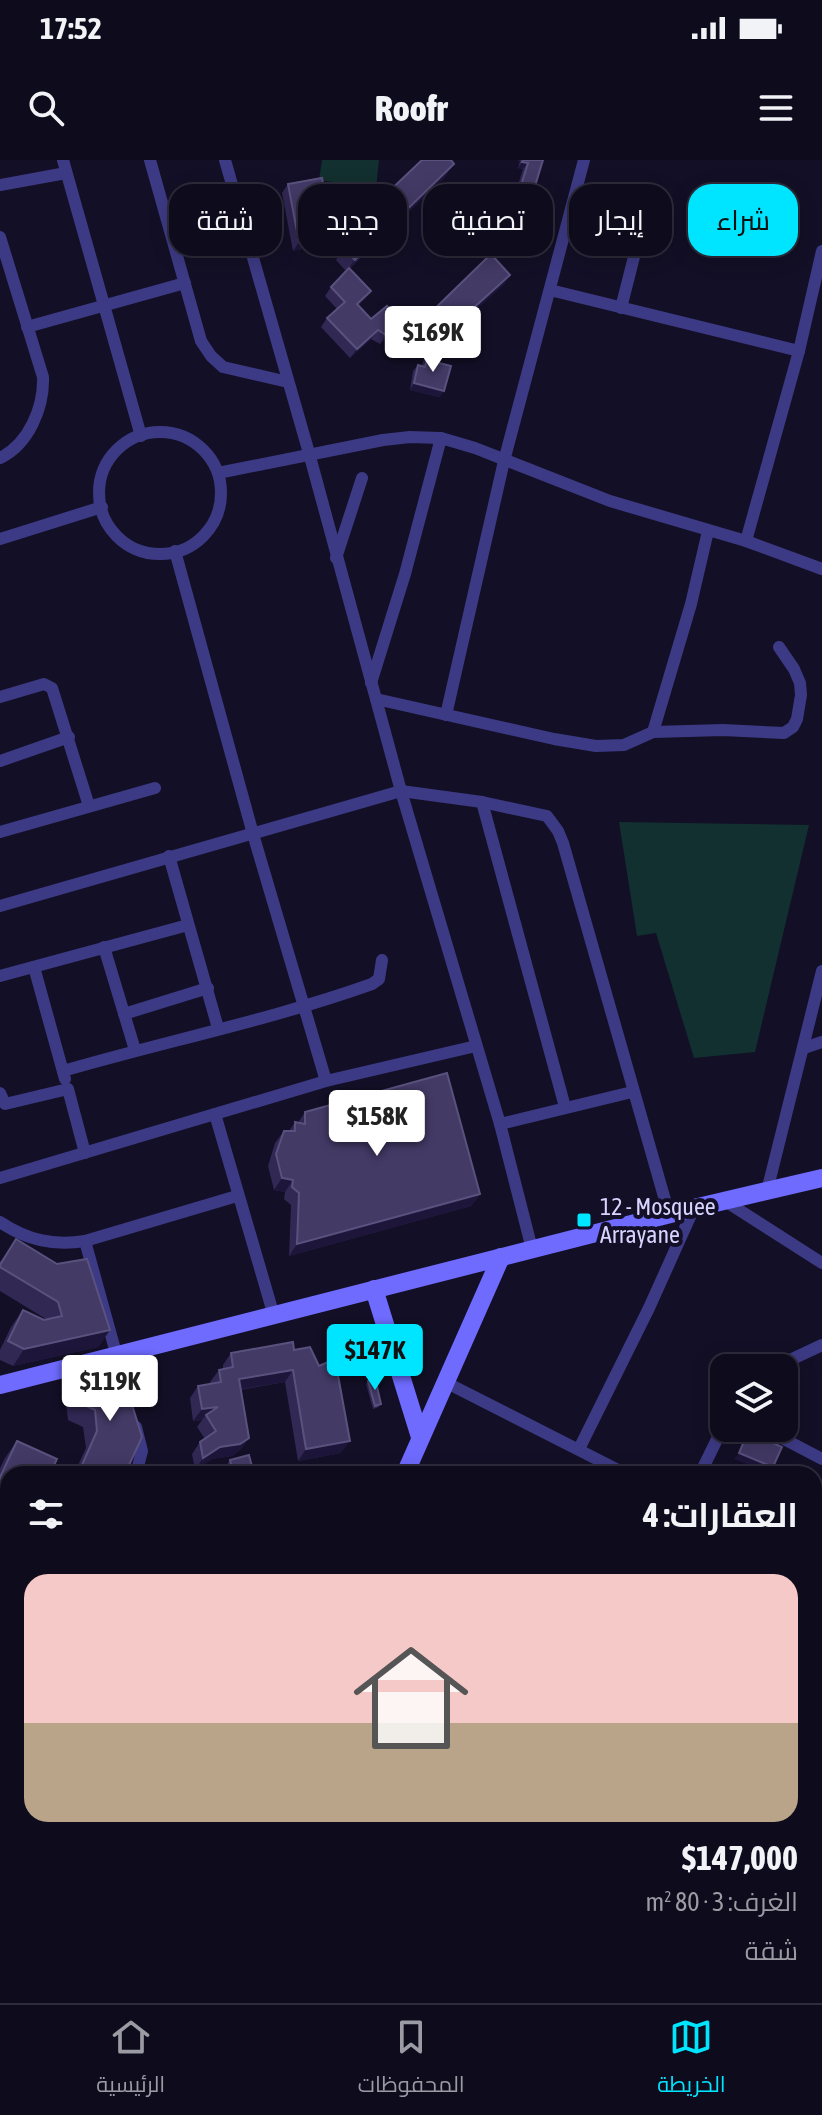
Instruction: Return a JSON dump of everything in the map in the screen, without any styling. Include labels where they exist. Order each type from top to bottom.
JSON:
[{"type":"street","points":[[150,160],[201,341],[223,367],[288,382]]},
{"type":"street","points":[[225,160],[401,791],[500,1124],[532,1249]]},
{"type":"street","points":[[446,715],[504,461],[584,160]]},
{"type":"street","points":[[0,185],[65,166],[141,436]]},
{"type":"street","points":[[0,237],[3,260],[43,377],[38,415],[15,447],[0,458]]},
{"type":"street","points":[[746,541],[799,351],[822,251]]},
{"type":"street","points":[[621,308],[634,256]]},
{"type":"street","points":[[27,327],[185,283]]},
{"type":"street","points":[[550,290],[799,351]]},
{"type":"street","points":[[152,432],[173,433],[190,439],[206,453],[218,473],[221,489],[219,510],[209,529],[199,540],[175,551],[159,553],[138,550],[117,536],[104,519],[99,495],[101,474],[111,455],[132,438],[152,432]]},
{"type":"street","points":[[218,473],[309,453],[410,437],[441,438],[475,448],[610,501],[746,541],[822,569]]},
{"type":"street","points":[[371,683],[405,574],[441,438]]},
{"type":"street","points":[[336,558],[362,478]]},
{"type":"street","points":[[0,539],[102,507]]},
{"type":"street","points":[[653,732],[691,604],[708,531]]},
{"type":"street","points":[[175,551],[253,834],[326,1081]]},
{"type":"street","points":[[376,699],[596,746],[624,745],[653,732],[723,730],[776,734],[789,732],[800,706],[800,683],[779,647]]},
{"type":"street","points":[[0,697],[44,684],[51,686],[89,806]]},
{"type":"street","points":[[0,761],[69,737]]},
{"type":"street","points":[[0,832],[155,788]]},
{"type":"street","points":[[0,906],[401,791],[482,802],[547,816],[558,831],[669,1214]]},
{"type":"street","points":[[482,802],[565,1107]]},
{"type":"street","points":[[169,856],[218,1028]]},
{"type":"street","points":[[0,976],[188,925]]},
{"type":"street","points":[[104,947],[135,1050]]},
{"type":"street","points":[[63,1071],[218,1028],[304,1008],[379,979],[382,960]]},
{"type":"street","points":[[34,967],[85,1153]]},
{"type":"street","points":[[767,1191],[822,971]]},
{"type":"street","points":[[124,1014],[208,988]]},
{"type":"street","points":[[804,1048],[822,1042]]},
{"type":"street","points":[[0,1178],[326,1081],[476,1046]]},
{"type":"street","points":[[0,1093],[5,1104],[68,1089]]},
{"type":"street","points":[[500,1124],[632,1092]]},
{"type":"street","points":[[215,1114],[274,1316]]},
{"type":"street","points":[[0,1385],[669,1214],[822,1178]]},
{"type":"street","points":[[0,1222],[32,1239],[65,1244],[85,1241],[237,1196]]},
{"type":"street","points":[[725,1201],[822,1263]]},
{"type":"street","points":[[579,1449],[649,1308],[694,1208]]},
{"type":"street","points":[[85,1241],[127,1394]]},
{"type":"street","points":[[408,1466],[501,1257]]},
{"type":"street","points":[[374,1289],[420,1437]]},
{"type":"street","points":[[798,1354],[822,1345]]},
{"type":"street","points":[[445,1382],[611,1466]]},
{"type":"street","points":[[134,1421],[142,1451],[138,1466]]},
{"type":"street","points":[[704,1466],[716,1442]]},
{"type":"street","points":[[790,1442],[822,1459]]},
{"type":"green space","points":[[322,160],[379,160],[377,184],[319,180]]},
{"type":"green space","points":[[619,822],[809,825],[755,1052],[694,1058],[656,933],[637,936]]},
{"type":"building","points":[[422,160],[451,160],[454,164],[433,184],[423,184],[423,194],[407,210],[407,184],[397,184]]},
{"type":"building","points":[[543,160],[536,184],[521,184],[528,163],[522,162]]},
{"type":"building","points":[[322,178],[323,184],[298,184],[298,237],[288,184]]},
{"type":"building","points":[[489,256],[493,256],[510,275],[438,340],[421,322]]},
{"type":"building","points":[[349,268],[371,291],[357,304],[371,319],[387,306],[401,322],[386,335],[378,330],[357,349],[327,318],[345,302],[331,287]]},
{"type":"building","points":[[428,355],[440,358],[439,363],[451,366],[444,391],[414,383],[418,365],[425,367]]},
{"type":"building","points":[[447,1073],[480,1194],[297,1244],[299,1193],[292,1187],[293,1180],[282,1178],[276,1154],[284,1131],[295,1131],[295,1122],[305,1124],[305,1112]]},
{"type":"building","points":[[16,1239],[57,1264],[87,1259],[110,1330],[24,1349],[8,1341],[23,1310],[44,1320],[62,1316],[58,1302],[0,1267]]},
{"type":"building","points":[[293,1342],[294,1350],[310,1347],[319,1366],[335,1359],[350,1441],[306,1449],[293,1370],[239,1379],[249,1438],[240,1444],[220,1447],[203,1458],[200,1442],[216,1431],[206,1415],[218,1407],[202,1409],[198,1386],[221,1382],[219,1370],[233,1367],[231,1353]]},
{"type":"building","points":[[120,1366],[142,1437],[129,1466],[82,1466],[97,1431],[95,1410],[80,1403],[77,1378]]},
{"type":"building","points":[[375,1378],[381,1404],[375,1406],[368,1381]]},
{"type":"building","points":[[17,1441],[57,1459],[54,1466],[5,1466]]},
{"type":"building","points":[[744,1442],[771,1442],[782,1447],[773,1466],[739,1453]]},
{"type":"building","points":[[249,1455],[252,1466],[231,1466],[230,1460]]},
{"type":"place","name":"12 - Mosquee Arrayane","points":[[584,1220]]}]
